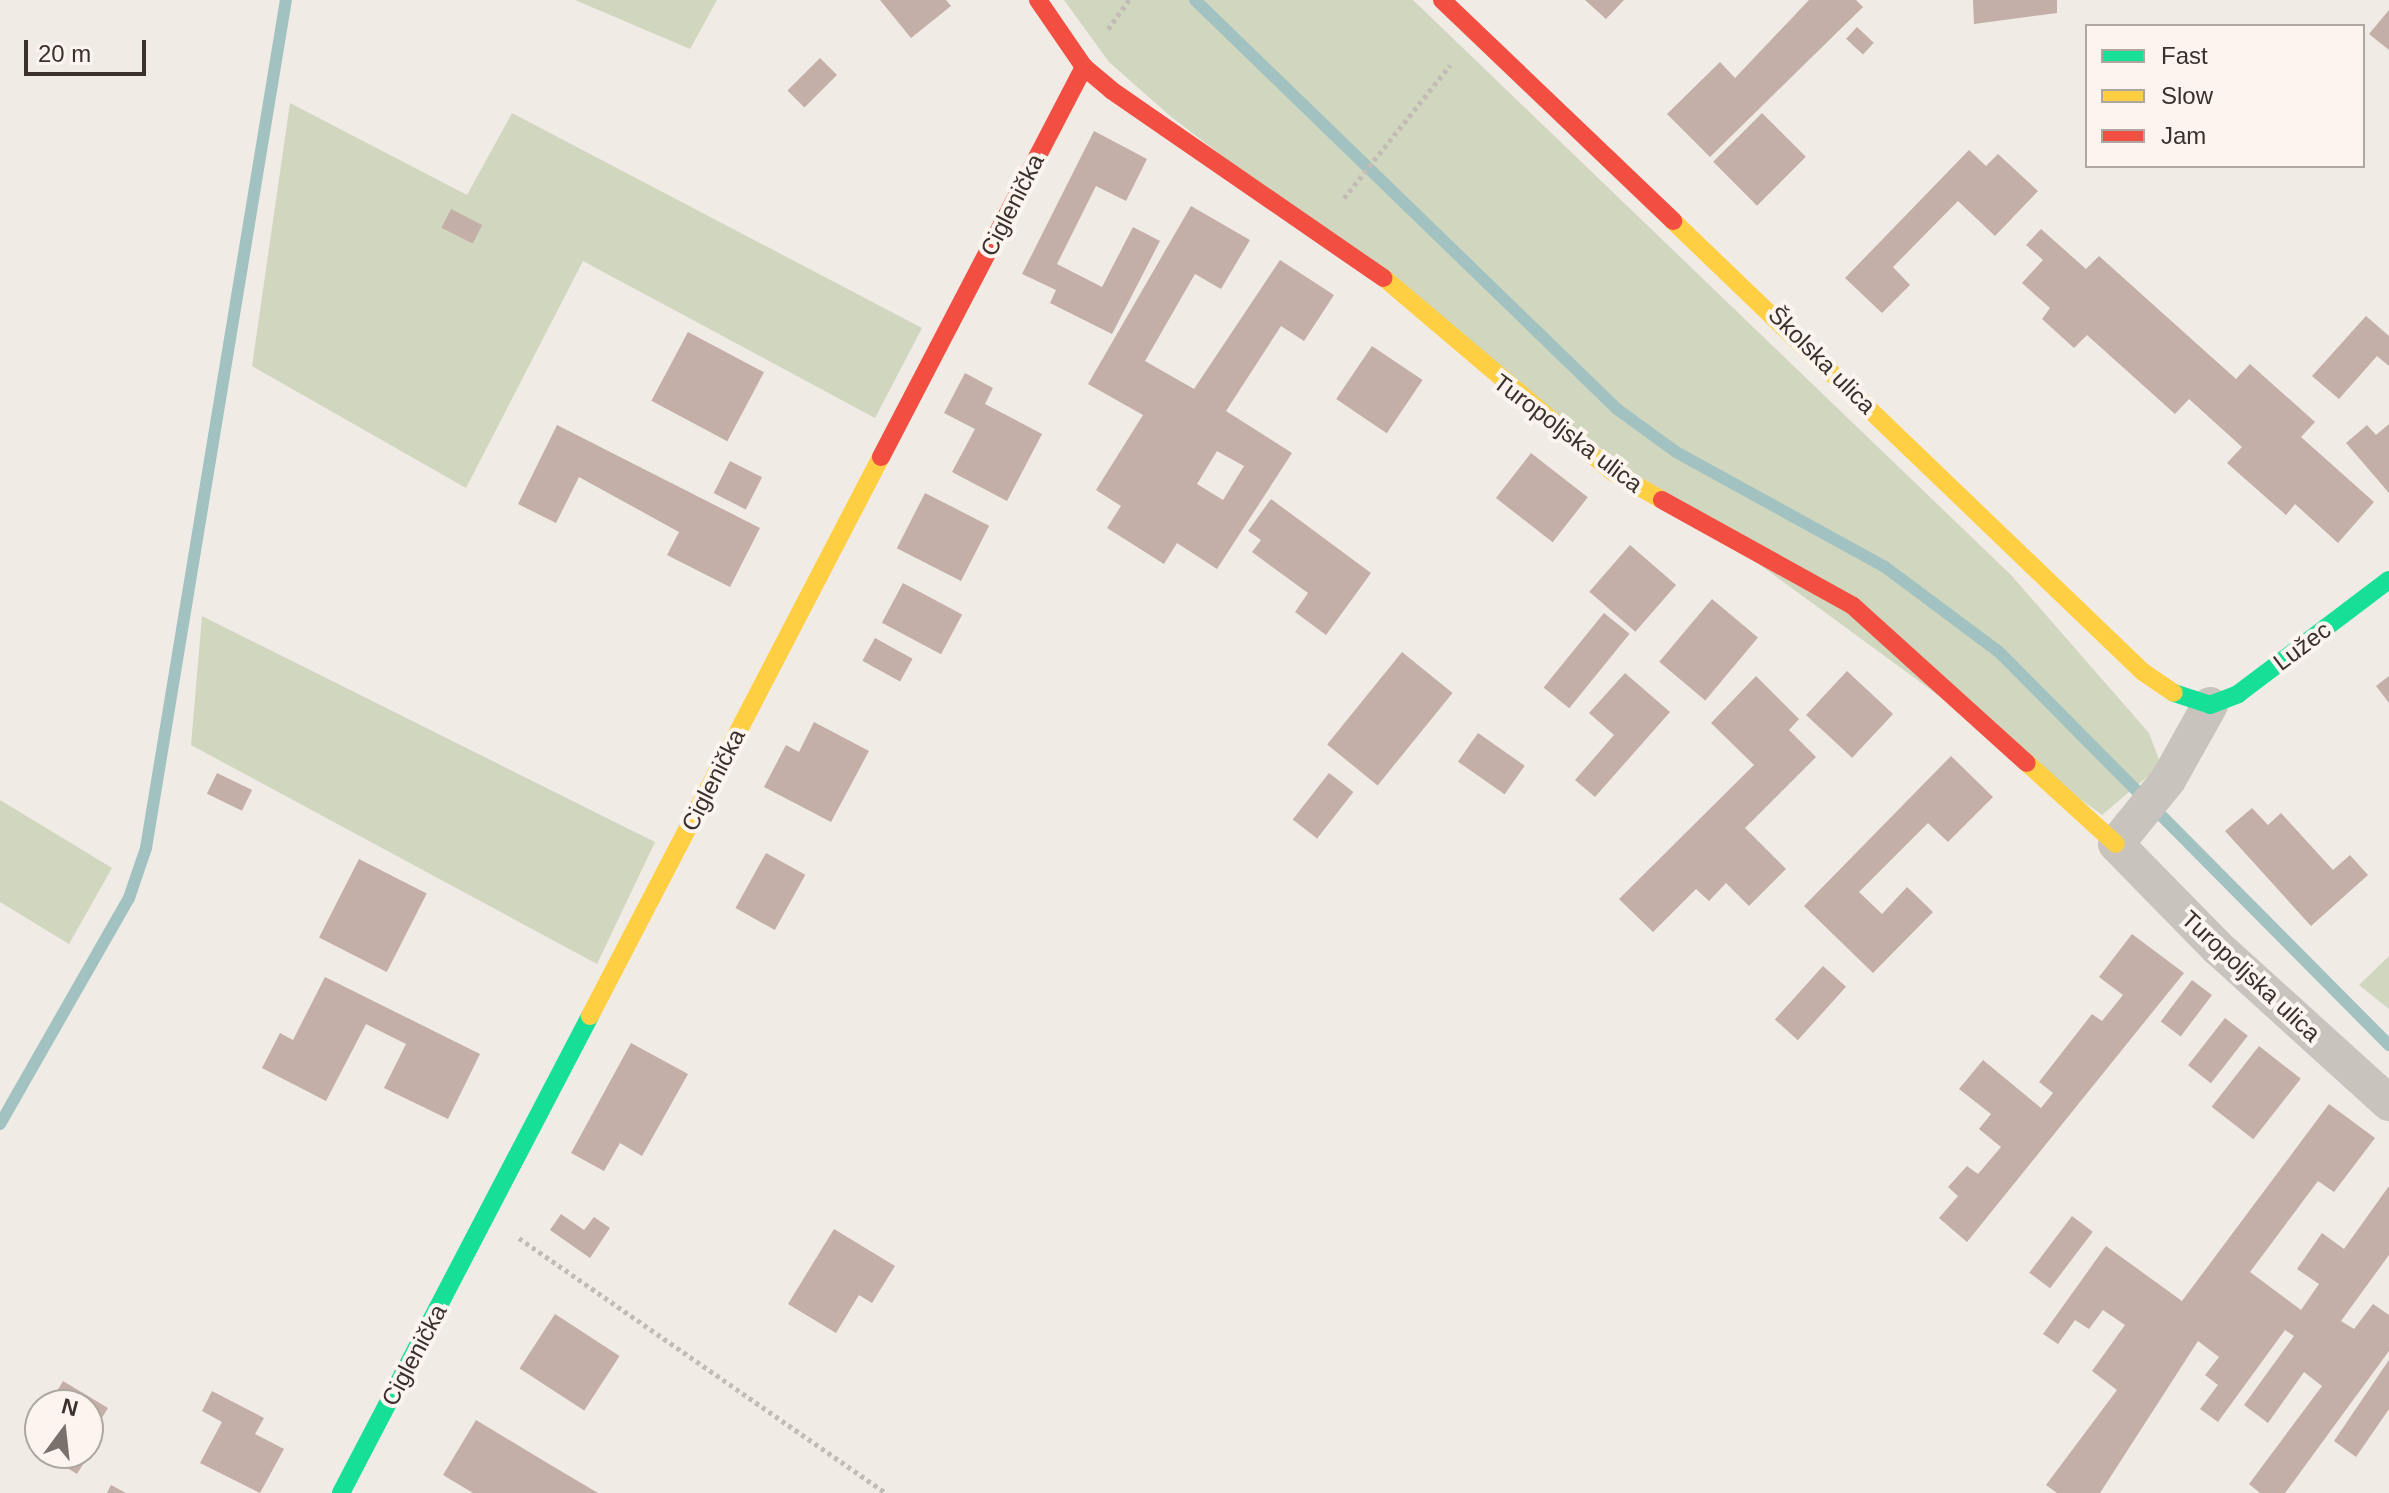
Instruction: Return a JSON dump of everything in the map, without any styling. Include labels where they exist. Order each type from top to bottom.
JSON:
[{"type":"street","name":"Turopoljska ulica","points":[[1038,0],[1084,67],[1361,259],[1613,472],[1853,606],[2126,834],[2389,1103]]},
{"type":"street","name":"Školska ulica","points":[[1442,0],[2143,672],[2177,695],[2210,705]]},
{"type":"street","name":"Ciglenička","points":[[341,1493],[1084,67]]},
{"type":"street","name":"Lužec","points":[[2210,705],[2238,694],[2389,580]]},
{"type":"street","points":[[2126,834],[2168,780],[2210,705]]},
{"type":"path","points":[[1355,184],[1476,33]]},
{"type":"path","points":[[487,1215],[886,1493]]},
{"type":"green space","points":[[575,0],[717,0],[690,49]]},
{"type":"green space","points":[[1064,0],[1413,0],[2011,575],[2149,733],[2161,765],[2102,815],[1596,445],[1169,115],[1109,62]]},
{"type":"green space","points":[[290,103],[467,195],[512,113],[922,328],[875,418],[583,261],[466,488],[252,366]]},
{"type":"green space","points":[[202,616],[655,842],[597,964],[191,745]]},
{"type":"green space","points":[[0,800],[112,868],[69,944],[0,902]]},
{"type":"green space","points":[[2389,956],[2389,1009],[2359,985]]},
{"type":"building","points":[[880,0],[946,0],[951,6],[911,38]]},
{"type":"building","points":[[1585,0],[1624,0],[1606,19]]},
{"type":"building","points":[[1809,0],[1856,0],[1863,7],[1710,157],[1667,114],[1720,62],[1735,78]]},
{"type":"building","points":[[1973,0],[2057,0],[2057,13],[1974,24]]},
{"type":"building","points":[[2389,10],[2389,50],[2369,34]]},
{"type":"building","points":[[1857,27],[1874,43],[1863,54],[1846,39]]},
{"type":"building","points":[[820,58],[837,75],[804,107],[787,91]]},
{"type":"building","points":[[1762,113],[1806,157],[1757,206],[1713,162]]},
{"type":"building","points":[[1094,131],[1147,159],[1126,201],[1096,186],[1057,264],[1102,287],[1133,227],[1160,241],[1112,334],[1050,303],[1056,290],[1022,274]]},
{"type":"building","points":[[1969,150],[1986,166],[1998,154],[2038,191],[1995,236],[1958,201],[1893,267],[1910,285],[1882,313],[1845,278]]},
{"type":"building","points":[[1191,206],[1250,240],[1221,289],[1195,274],[1145,361],[1194,389],[1280,260],[1334,295],[1304,341],[1281,326],[1226,411],[1292,453],[1217,569],[1177,543],[1164,564],[1107,528],[1121,506],[1096,490],[1143,415],[1088,384]],"holes":[[[1217,451],[1244,466],[1223,500],[1197,484]]]},
{"type":"building","points":[[451,209],[482,225],[473,244],[441,228]]},
{"type":"building","points":[[2041,229],[2086,269],[2099,256],[2236,379],[2250,364],[2315,422],[2301,437],[2374,502],[2338,543],[2295,504],[2286,515],[2227,463],[2242,447],[2189,399],[2175,414],[2087,335],[2074,348],[2042,319],[2050,308],[2022,283],[2043,260],[2026,245]]},
{"type":"building","points":[[2366,316],[2389,336],[2389,366],[2377,356],[2339,399],[2312,376]]},
{"type":"building","points":[[688,332],[764,372],[727,441],[651,401]]},
{"type":"building","points":[[1372,346],[1423,380],[1387,433],[1336,399]]},
{"type":"building","points":[[965,373],[993,388],[985,404],[1042,434],[1007,501],[952,472],[975,429],[944,413]]},
{"type":"building","points":[[2389,424],[2389,493],[2346,443],[2367,425],[2376,435]]},
{"type":"building","points":[[557,425],[760,528],[730,587],[667,555],[679,532],[579,477],[556,523],[518,504]]},
{"type":"building","points":[[1531,453],[1588,497],[1553,542],[1496,498]]},
{"type":"building","points":[[730,461],[762,477],[746,509],[714,493]]},
{"type":"building","points":[[925,493],[989,526],[961,581],[897,548]]},
{"type":"building","points":[[1271,499],[1371,573],[1326,635],[1295,612],[1308,593],[1252,552],[1261,540],[1248,531]]},
{"type":"building","points":[[1630,545],[1676,585],[1635,632],[1589,592]]},
{"type":"building","points":[[903,583],[962,614],[941,654],[882,623]]},
{"type":"building","points":[[1712,599],[1758,638],[1705,700],[1659,662]]},
{"type":"building","points":[[1604,613],[1630,634],[1569,708],[1544,688]]},
{"type":"building","points":[[875,638],[913,659],[900,682],[862,661]]},
{"type":"building","points":[[1402,652],[1453,693],[1378,785],[1327,744]]},
{"type":"building","points":[[1847,671],[1893,714],[1852,758],[1806,715]]},
{"type":"building","points":[[1625,673],[1670,712],[1595,797],[1575,780],[1614,735],[1589,713]]},
{"type":"building","points":[[1756,676],[1799,719],[1789,730],[1816,757],[1745,828],[1786,869],[1749,906],[1726,883],[1709,901],[1696,889],[1653,932],[1619,899],[1754,765],[1711,723]]},
{"type":"building","points":[[2389,676],[2389,703],[2376,686]]},
{"type":"building","points":[[814,722],[869,751],[831,822],[764,787],[786,745],[799,752]]},
{"type":"building","points":[[1478,733],[1525,766],[1505,794],[1458,762]]},
{"type":"building","points":[[1951,756],[1993,797],[1948,842],[1928,823],[1859,892],[1882,914],[1907,887],[1933,912],[1873,973],[1804,906]]},
{"type":"building","points":[[217,773],[252,790],[242,811],[207,794]]},
{"type":"building","points":[[1329,773],[1353,792],[1317,839],[1293,819]]},
{"type":"building","points":[[2252,808],[2268,825],[2281,813],[2333,870],[2350,855],[2368,875],[2311,926],[2225,831]]},
{"type":"building","points":[[766,853],[805,875],[775,930],[735,908]]},
{"type":"building","points":[[359,859],[427,894],[387,972],[319,937]]},
{"type":"building","points":[[2132,934],[2184,973],[1967,1242],[1939,1218],[1958,1196],[1948,1187],[1967,1166],[1978,1174],[2001,1147],[1979,1129],[1991,1114],[1959,1089],[1983,1060],[2041,1108],[2053,1093],[2039,1082],[2092,1014],[2102,1021],[2123,995],[2099,977]]},
{"type":"building","points":[[1823,966],[1846,987],[1798,1040],[1775,1020]]},
{"type":"building","points":[[325,977],[480,1054],[448,1119],[384,1088],[406,1044],[366,1024],[326,1101],[262,1068],[280,1033],[293,1040]]},
{"type":"building","points":[[2192,980],[2212,995],[2181,1037],[2161,1022]]},
{"type":"building","points":[[2225,1018],[2248,1036],[2211,1083],[2188,1065]]},
{"type":"building","points":[[631,1043],[688,1074],[642,1156],[620,1143],[604,1171],[571,1153]]},
{"type":"building","points":[[2259,1046],[2301,1079],[2253,1139],[2212,1107]]},
{"type":"building","points":[[2329,1104],[2375,1138],[2334,1192],[2318,1181],[2250,1272],[2301,1310],[2319,1284],[2297,1269],[2322,1233],[2344,1249],[2389,1186],[2389,1255],[2341,1321],[2354,1329],[2373,1304],[2389,1315],[2389,1351],[2285,1493],[2260,1493],[2249,1484],[2322,1386],[2304,1372],[2268,1423],[2244,1405],[2294,1336],[2285,1330],[2218,1422],[2200,1409],[2218,1385],[2205,1375],[2219,1357],[2198,1341],[2100,1493],[2057,1493],[2046,1485],[2117,1390],[2092,1371],[2125,1325],[2103,1310],[2089,1329],[2075,1320],[2058,1344],[2043,1334],[2106,1246],[2182,1301]]},
{"type":"building","points":[[561,1214],[584,1230],[594,1217],[610,1228],[590,1258],[550,1230]]},
{"type":"building","points":[[2072,1216],[2093,1232],[2050,1288],[2029,1273]]},
{"type":"building","points":[[834,1229],[895,1266],[872,1303],[859,1295],[836,1333],[788,1304]]},
{"type":"building","points":[[555,1314],[620,1356],[584,1410],[520,1369]]},
{"type":"building","points":[[2389,1360],[2389,1409],[2356,1457],[2334,1441]]},
{"type":"building","points":[[63,1381],[76,1389],[58,1389]]},
{"type":"building","points":[[212,1391],[264,1418],[255,1434],[284,1449],[260,1493],[200,1463],[222,1422],[202,1411]]},
{"type":"building","points":[[476,1420],[598,1493],[473,1493],[443,1475]]},
{"type":"building","points":[[111,1485],[126,1493],[107,1493]]},
{"type":"waterway","points":[[0,1124],[129,898],[146,848],[286,0]]},
{"type":"waterway","points":[[1195,0],[1617,409],[1676,452],[1885,567],[1999,652],[2389,1045]]},
{"type":"traffic: fast","points":[[2174,693],[2210,705],[2238,694],[2389,580]]},
{"type":"traffic: fast","points":[[341,1493],[590,1016]]},
{"type":"traffic: slow","points":[[1673,221],[2143,672],[2174,693]]},
{"type":"traffic: slow","points":[[1384,278],[1613,472],[1662,500]]},
{"type":"traffic: slow","points":[[590,1016],[881,457]]},
{"type":"traffic: slow","points":[[2027,763],[2116,844]]},
{"type":"traffic: jam","points":[[1038,0],[1084,67],[1111,90],[1384,278]]},
{"type":"traffic: jam","points":[[1442,0],[1673,221]]},
{"type":"traffic: jam","points":[[881,457],[1084,67]]},
{"type":"traffic: jam","points":[[1662,500],[1853,606],[2027,763]]}]
